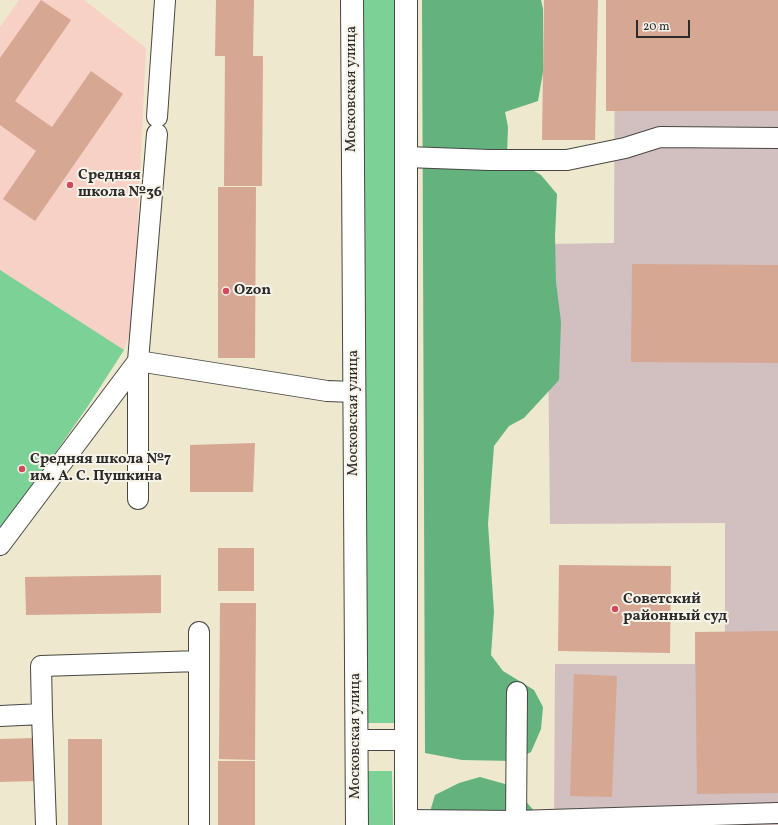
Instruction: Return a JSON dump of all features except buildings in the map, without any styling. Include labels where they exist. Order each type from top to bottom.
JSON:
[{"type":"main road","name":"Московская улица","points":[[352,0],[356,825]]},
{"type":"main road","points":[[406,0],[406,823]]},
{"type":"street","points":[[138,499],[138,361],[157,125],[165,0]]},
{"type":"street","points":[[406,157],[490,160],[567,160],[625,148],[660,137],[778,138]]},
{"type":"street","points":[[138,361],[327,390],[354,392]]},
{"type":"street","points":[[0,545],[138,361]]},
{"type":"street","points":[[199,632],[199,825]]},
{"type":"street","points":[[46,825],[41,666],[199,661]]},
{"type":"street","points":[[516,823],[518,692]]},
{"type":"street","points":[[0,716],[42,714]]},
{"type":"street","points":[[356,740],[407,740]]},
{"type":"street","points":[[406,823],[516,823],[778,813]]},
{"type":"shaded area","name":"Средняя школа №36","points":[[19,0],[84,0],[146,48],[133,323],[124,350],[88,406],[0,532],[0,27]]},
{"type":"shaded area","points":[[615,0],[778,0],[778,825],[554,825],[555,664],[695,664],[695,632],[725,632],[725,523],[550,524],[547,244],[614,243]]},
{"type":"green space","points":[[363,0],[396,0],[398,723],[365,723]]},
{"type":"green space","points":[[422,0],[541,0],[543,9],[543,72],[538,101],[505,112],[508,127],[507,155],[541,175],[557,194],[555,236],[556,282],[561,322],[559,380],[524,418],[509,426],[494,446],[488,524],[494,612],[491,655],[503,671],[534,690],[543,707],[541,729],[531,752],[513,761],[462,760],[425,753]]},
{"type":"green space","points":[[0,270],[124,350],[88,406],[0,532]]},
{"type":"green space","points":[[367,771],[392,771],[393,825],[368,825]]},
{"type":"green space","points":[[480,777],[505,784],[521,796],[537,814],[426,825],[435,795],[459,783]]},
{"type":"place","name":"Средняя школа №36","points":[[70,185]]},
{"type":"place","name":"Ozon","points":[[226,291]]},
{"type":"place","name":"Средняя школа №7 им. А. С. Пушкина","points":[[22,469]]},
{"type":"place","name":"Советский районный суд","points":[[615,609]]}]
